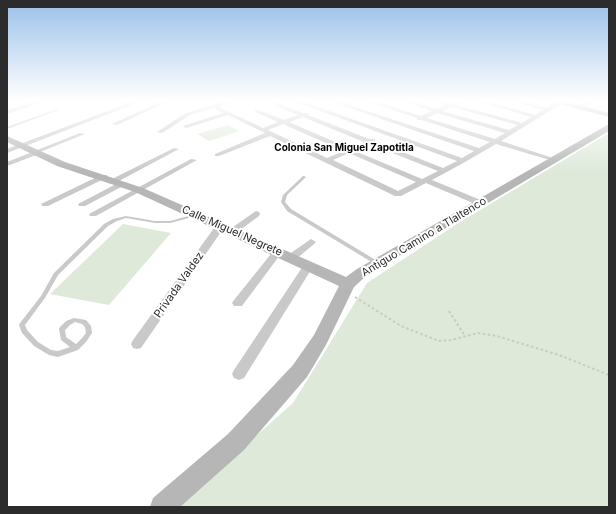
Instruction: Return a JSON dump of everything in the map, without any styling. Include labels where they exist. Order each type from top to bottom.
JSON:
[{"type":"street","points":[[11,144],[68,125]]},
{"type":"street","points":[[160,132],[171,125]]},
{"type":"street","points":[[251,125],[398,194],[444,170],[463,162],[524,125]]},
{"type":"street","points":[[262,130],[277,125]]},
{"type":"street","points":[[288,125],[348,151],[480,203]]},
{"type":"street","points":[[329,125],[444,170]]},
{"type":"street","points":[[361,125],[463,162]]},
{"type":"street","points":[[402,125],[480,151]]},
{"type":"street","points":[[443,125],[555,160]]},
{"type":"street","points":[[484,125],[511,133]]},
{"type":"street","name":"Antiguo Camino a Tlaltenco","points":[[162,507],[236,442],[273,403],[300,371],[320,340],[345,288],[378,263],[555,160],[598,125]]},
{"type":"street","points":[[326,161],[405,126]]},
{"type":"street","points":[[7,164],[82,134]]},
{"type":"street","points":[[217,154],[269,134]]},
{"type":"street","name":"Calle Miguel Negrete","points":[[11,144],[61,164],[113,180],[196,214],[309,265],[345,288]]},
{"type":"street","points":[[45,204],[113,180],[176,149]]},
{"type":"street","points":[[93,214],[193,160]]},
{"type":"street","points":[[82,204],[113,180]]},
{"type":"street","points":[[233,231],[256,214]]},
{"type":"street","name":"Privada Valdez","points":[[137,344],[220,226]]},
{"type":"street","points":[[292,257],[311,242]]},
{"type":"street","points":[[238,302],[278,251]]},
{"type":"street","points":[[239,374],[309,265]]},
{"type":"lane","points":[[304,177],[285,195],[283,202],[289,210],[378,263]]},
{"type":"lane","points":[[76,348],[62,338],[62,329],[74,320],[84,322],[88,326],[89,333],[76,348],[58,354],[49,352],[36,344],[24,331],[22,325],[43,297],[56,274],[106,225],[115,220],[126,217],[155,222],[170,222],[196,214]]},
{"type":"path","points":[[345,288],[357,298],[401,326],[426,337],[439,341],[451,340],[478,333],[497,336],[525,346],[559,355],[609,376]]},
{"type":"path","points":[[449,311],[465,336]]},
{"type":"green space","points":[[228,125],[240,131],[209,141],[197,134]]},
{"type":"green space","points":[[609,133],[609,507],[176,507],[293,403],[367,283],[460,222]]},
{"type":"green space","points":[[123,224],[171,233],[109,305],[50,294]]},
{"type":"district","name":"Colonia San Miguel Zapotitla","points":[[344,148]]}]
